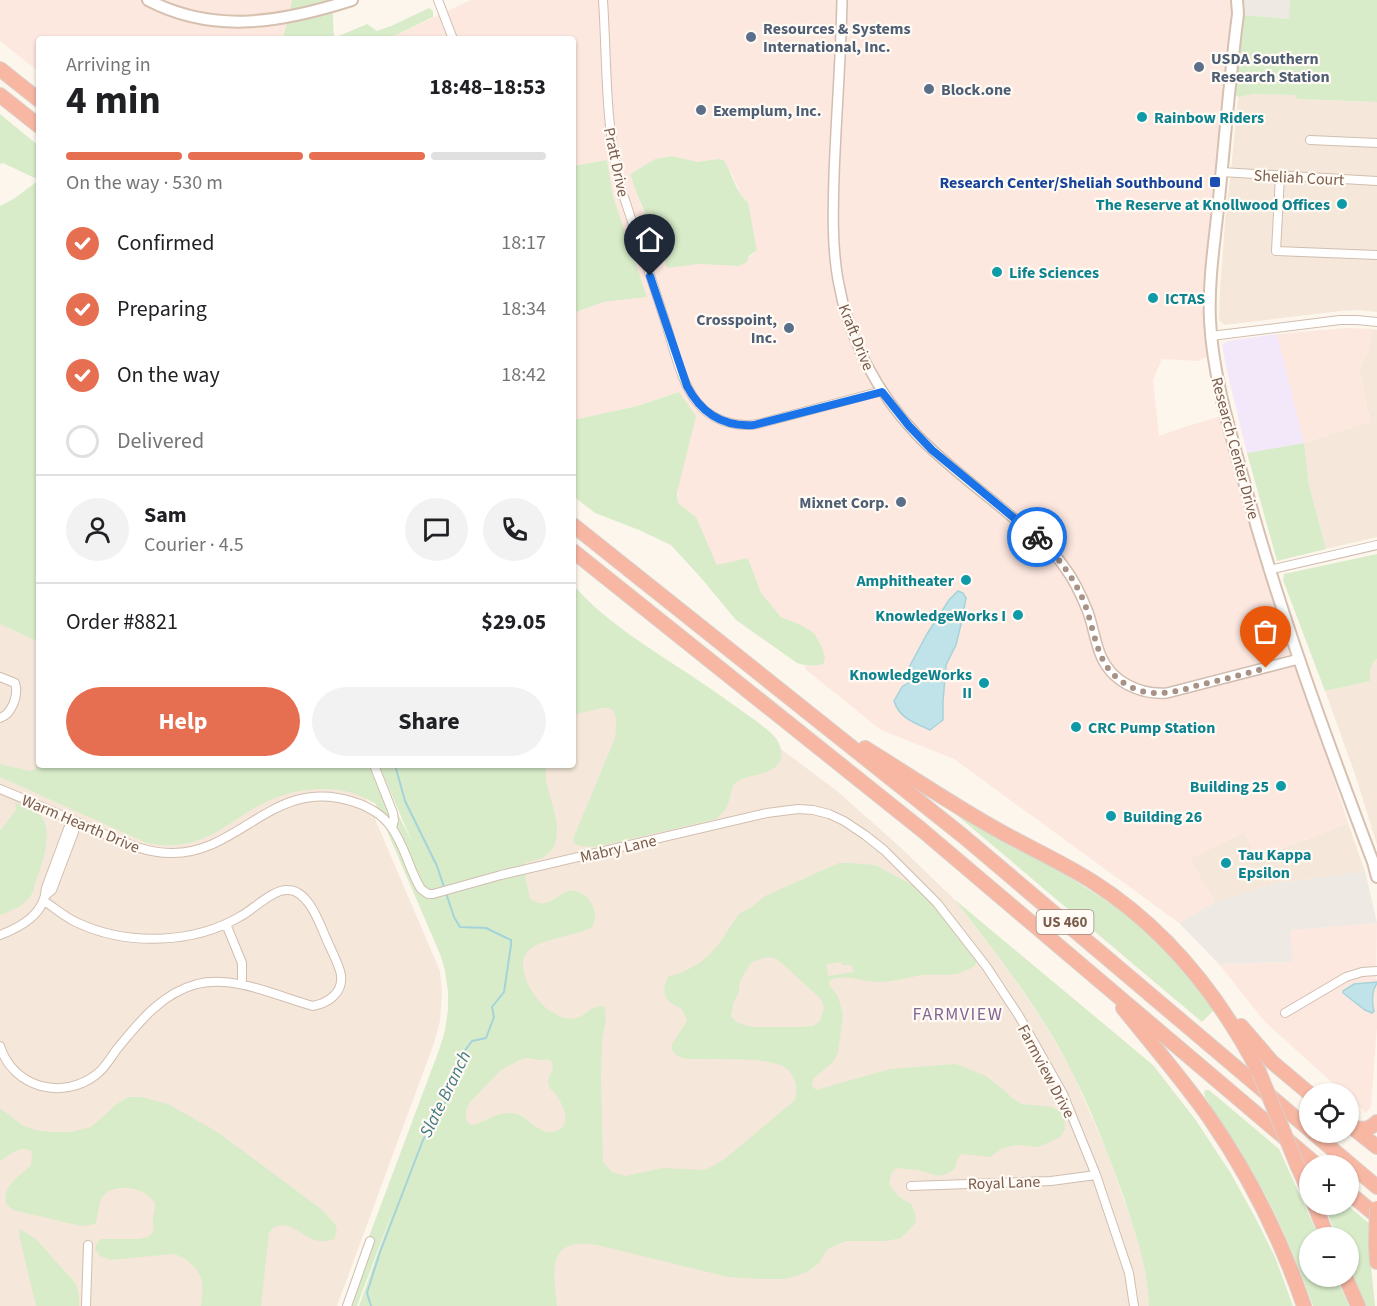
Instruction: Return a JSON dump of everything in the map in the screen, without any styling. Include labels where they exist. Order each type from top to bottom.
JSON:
[{"type":"highway","points":[[0,69],[36,98]]},
{"type":"highway","points":[[0,95],[36,124]]},
{"type":"highway","name":"US 460","points":[[576,527],[963,836],[1299,1121]]},
{"type":"highway","name":"US 460","points":[[576,553],[896,809],[1305,1155]]},
{"type":"highway","points":[[816,719],[990,825],[1078,873],[1119,899],[1167,941],[1272,1062],[1299,1085]]},
{"type":"highway","points":[[1110,989],[1201,1107],[1237,1161],[1273,1229],[1304,1306]]},
{"type":"highway","points":[[1210,991],[1232,1023],[1259,1072],[1299,1169]]},
{"type":"highway","points":[[1359,1128],[1366,1129],[1377,1122]]},
{"type":"highway","points":[[1359,1133],[1377,1147]]},
{"type":"highway","name":"US 460","points":[[1325,1143],[1377,1187]]},
{"type":"highway","points":[[1359,1201],[1377,1216]]},
{"type":"highway","points":[[1377,1208],[1377,1262]]},
{"type":"highway","points":[[1350,1287],[1358,1306]]},
{"type":"main road","points":[[148,0],[199,18],[245,22],[262,21],[352,0]]},
{"type":"main road","name":"Research Center Drive","points":[[1237,0],[1238,14],[1212,271],[1210,307],[1215,370],[1269,570],[1377,877]]},
{"type":"street","points":[[438,0],[452,36]]},
{"type":"street","name":"Pratt Drive","points":[[603,0],[608,110],[613,159],[678,361],[695,400],[720,420],[737,425],[750,425],[882,392]]},
{"type":"street","name":"Kraft Drive","points":[[842,0],[835,170],[836,265],[843,304],[851,330],[882,392],[932,450],[1029,530],[1061,561],[1082,597],[1103,660],[1111,672],[1126,684],[1143,692],[1167,693],[1299,659]]},
{"type":"street","points":[[1310,140],[1377,143]]},
{"type":"street","name":"Sheliah Court","points":[[1221,172],[1377,181]]},
{"type":"street","points":[[1280,176],[1275,250],[1377,255]]},
{"type":"street","points":[[1211,336],[1340,320],[1377,322]]},
{"type":"street","points":[[1269,570],[1377,545]]},
{"type":"street","points":[[0,676],[15,683],[17,689],[10,710],[0,718]]},
{"type":"street","points":[[375,768],[393,813],[392,828]]},
{"type":"street","name":"Warm Hearth Drive","points":[[0,789],[129,844],[157,852],[184,852],[198,849],[218,841],[272,809],[291,801],[307,797],[345,798],[360,803],[392,828],[418,885],[425,892]]},
{"type":"street","name":"Mabry Lane","points":[[425,892],[441,893],[501,875],[757,814],[798,808],[813,810]]},
{"type":"street","name":"Farmview Drive","points":[[813,810],[844,821],[884,850],[937,903],[986,966],[1019,1016],[1063,1094],[1096,1175],[1129,1273],[1134,1306]]},
{"type":"street","points":[[0,935],[28,921],[45,898],[46,888],[68,830],[75,821]]},
{"type":"street","points":[[0,1046],[11,1068],[28,1082],[52,1088],[75,1086],[98,1074],[154,1006],[177,991],[198,984],[221,982],[242,984],[313,1005],[323,1004],[330,1000],[339,989],[341,975],[321,928],[307,900],[295,891],[288,889],[280,891],[226,924],[185,936],[151,940],[116,936],[78,923],[45,898]]},
{"type":"street","points":[[226,924],[242,963],[242,984]]},
{"type":"street","points":[[1285,1013],[1346,977],[1362,972],[1377,971]]},
{"type":"street","name":"Royal Lane","points":[[911,1186],[1051,1181],[1096,1175]]},
{"type":"street","points":[[347,1306],[370,1241]]},
{"type":"street","points":[[86,1306],[88,1245]]},
{"type":"shaded area","points":[[0,0],[292,0],[284,36],[36,36],[36,70],[0,41]]},
{"type":"shaded area","points":[[471,0],[1231,0],[1217,188],[1209,356],[1198,361],[1162,359],[1153,380],[1159,436],[1222,416],[1290,645],[1348,823],[1258,858],[1243,832],[1190,859],[1215,902],[1179,923],[954,759],[881,730],[805,669],[805,666],[815,666],[801,625],[781,617],[760,593],[748,558],[717,566],[696,517],[678,503],[679,392],[637,406],[576,419],[576,312],[604,302],[646,297],[613,196],[607,160],[576,165],[576,36],[394,36]],"holes":[[[672,156],[698,162],[717,159],[730,170],[742,197],[748,202],[757,250],[739,266],[699,264],[667,267],[660,243],[644,212],[630,174],[655,159]]]},
{"type":"shaded area","points":[[1243,0],[1290,0],[1290,19],[1243,15]]},
{"type":"shaded area","points":[[1254,94],[1294,95],[1299,99],[1377,102],[1377,312],[1340,311],[1225,325],[1219,320],[1225,223],[1238,97]]},
{"type":"shaded area","points":[[1347,328],[1373,329],[1368,350],[1359,370],[1370,422],[1304,443],[1277,334]]},
{"type":"shaded area","points":[[1373,329],[1377,330],[1377,537],[1326,549],[1309,485],[1304,443],[1370,421],[1359,370],[1368,350]]},
{"type":"shaded area","points":[[1277,334],[1304,443],[1247,453],[1222,345],[1227,341]]},
{"type":"shaded area","points":[[0,559],[36,600],[36,768],[353,768],[440,971],[442,992],[440,1021],[434,1043],[337,1306],[0,1306]]},
{"type":"shaded area","points":[[1377,659],[1377,845],[1355,774],[1325,691],[1369,681],[1371,666]]},
{"type":"shaded area","points":[[685,677],[837,791],[954,899],[1004,964],[1043,1021],[1071,1069],[1107,1152],[1141,1248],[1149,1306],[380,1306],[440,1150],[466,768],[576,768],[576,695]]},
{"type":"shaded area","points":[[1348,823],[1365,871],[1273,884],[1215,902],[1189,859],[1244,832],[1258,858]]},
{"type":"shaded area","points":[[1365,871],[1377,923],[1290,930],[1293,962],[1219,964],[1179,923],[1215,902],[1273,884]]},
{"type":"shaded area","points":[[1377,923],[1377,1027],[1371,1107],[1366,1113],[1359,1106],[1359,1083],[1333,1083],[1265,1022],[1219,964],[1292,962],[1289,930]]},
{"type":"green space","points":[[292,0],[332,0],[334,36],[284,36]]},
{"type":"green space","points":[[1290,0],[1377,0],[1377,102],[1298,99],[1294,95],[1254,94],[1238,97],[1235,94],[1243,15],[1289,19]]},
{"type":"green space","points":[[429,8],[433,11],[433,17],[394,36],[339,36],[367,24],[377,31]]},
{"type":"green space","points":[[0,114],[36,144],[36,179],[3,163],[0,164]]},
{"type":"green space","points":[[672,156],[698,162],[724,160],[737,188],[748,202],[757,250],[749,256],[747,262],[739,266],[699,264],[667,268],[630,174],[655,159]]},
{"type":"green space","points":[[607,160],[613,196],[647,297],[604,302],[576,312],[576,165]]},
{"type":"green space","points":[[36,182],[36,641],[0,624],[0,206]]},
{"type":"green space","points":[[679,392],[696,416],[677,493],[678,503],[696,517],[717,565],[748,558],[761,593],[781,617],[814,633],[822,647],[825,659],[823,664],[810,666],[797,663],[736,620],[671,545],[595,513],[576,498],[576,419],[637,406]]},
{"type":"green space","points":[[1304,443],[1309,485],[1326,549],[1277,561],[1247,453]]},
{"type":"green space","points":[[1377,554],[1377,659],[1370,668],[1370,681],[1325,691],[1283,580],[1284,574]]},
{"type":"green space","points":[[576,588],[596,608],[627,632],[764,727],[776,739],[780,747],[781,758],[778,764],[769,771],[743,778],[735,783],[727,806],[716,819],[596,847],[580,846],[575,844],[573,839],[615,738],[616,718],[613,711],[609,708],[576,714]]},
{"type":"green space","points":[[0,764],[30,771],[36,767],[375,768],[412,842],[380,768],[546,768],[546,782],[556,822],[556,842],[544,857],[525,863],[530,899],[543,903],[569,891],[579,892],[588,898],[594,908],[595,919],[592,927],[539,944],[529,950],[524,959],[524,972],[534,995],[555,1014],[572,1019],[582,1016],[593,1008],[603,1006],[605,1009],[601,1078],[603,1162],[612,1172],[625,1176],[663,1168],[704,1170],[726,1158],[795,1100],[794,1078],[788,1070],[777,1064],[744,1060],[690,1059],[677,1055],[672,1050],[672,1044],[687,1021],[681,1009],[666,997],[665,987],[669,976],[681,973],[708,956],[739,914],[765,896],[839,863],[875,865],[916,887],[945,918],[976,958],[976,964],[960,973],[922,975],[882,982],[847,978],[830,980],[829,985],[838,996],[843,1015],[838,1053],[833,1062],[813,1079],[812,1085],[816,1090],[890,1069],[956,1064],[986,1076],[1022,1104],[1052,1107],[1058,1110],[1064,1116],[1065,1129],[1060,1137],[1039,1147],[1016,1145],[1003,1148],[990,1157],[961,1154],[955,1168],[940,1176],[896,1168],[891,1174],[889,1185],[899,1197],[911,1204],[916,1220],[913,1226],[901,1238],[887,1241],[846,1241],[828,1249],[818,1264],[807,1272],[786,1279],[728,1277],[597,1245],[569,1246],[561,1251],[555,1268],[557,1306],[359,1306],[394,1207],[357,1306],[343,1306],[439,1050],[448,1009],[445,970],[440,954],[375,803],[361,796],[331,789],[301,791],[286,794],[258,806],[201,839],[182,844],[158,845],[147,843],[0,777]],"holes":[[[768,957],[777,959],[821,999],[824,1008],[820,1021],[813,1026],[753,1027],[738,1023],[731,1016],[742,977],[752,962]],[[842,962],[842,965],[852,965],[853,972],[828,976],[827,964]],[[528,1058],[550,1060],[553,1068],[548,1082],[564,1109],[564,1125],[557,1131],[543,1131],[515,1113],[500,1114],[471,1125],[466,1120],[466,1111],[470,1102],[501,1070]]]},
{"type":"green space","points":[[934,796],[1086,888],[1129,917],[1172,957],[1214,1010],[1202,1022]]},
{"type":"green space","points":[[15,802],[40,815],[46,828],[46,846],[31,895],[21,905],[0,915],[0,831],[16,810]]},
{"type":"green space","points":[[954,899],[1153,1065],[1195,1119],[1230,1172],[1275,1257],[1293,1306],[1149,1306],[1143,1263],[1132,1222],[1106,1150],[1078,1084],[1033,1005]]},
{"type":"green space","points":[[1209,1090],[1279,1149],[1299,1193],[1299,1215],[1309,1215],[1314,1227],[1299,1227],[1299,1270],[1274,1212],[1255,1176],[1204,1092]]},
{"type":"green space","points":[[128,1097],[142,1097],[168,1104],[219,1133],[321,1209],[335,1224],[337,1230],[334,1239],[315,1240],[286,1225],[274,1227],[269,1233],[261,1306],[201,1306],[201,1278],[196,1269],[183,1258],[173,1254],[110,1260],[100,1256],[95,1249],[101,1239],[138,1239],[148,1237],[154,1231],[155,1203],[145,1193],[123,1188],[107,1192],[101,1199],[95,1224],[81,1226],[13,1210],[6,1204],[5,1198],[9,1187],[31,1165],[32,1152],[20,1149],[0,1161],[0,1108],[22,1125],[35,1130],[71,1132],[91,1127]]},
{"type":"green space","points":[[1328,1215],[1359,1215],[1370,1224],[1369,1245],[1375,1306],[1366,1306],[1358,1287],[1359,1227],[1333,1227]]},
{"type":"green space","points":[[20,1229],[36,1239],[76,1284],[79,1306],[36,1306],[19,1235]]},
{"type":"green space","points":[[1306,1287],[1340,1287],[1349,1306],[1313,1306]]},
{"type":"water","points":[[958,591],[966,598],[956,645],[946,665],[943,720],[930,730],[904,716],[894,701],[902,687],[910,680],[906,673],[927,634],[949,600]]},
{"type":"water","points":[[1377,982],[1373,994],[1374,1011],[1372,1013],[1343,993],[1354,984]]},
{"type":"waterway","name":"Slate Branch","points":[[371,1306],[367,1293],[380,1252],[423,1140],[446,1101],[463,1053],[472,1041],[486,1038],[494,1017],[492,1007],[504,992],[511,945],[511,940],[486,928],[460,927],[454,917],[437,866],[405,801],[396,768]]},
{"type":"way so far","points":[[1037,537],[1061,561],[1077,587],[1105,664],[1114,675],[1130,687],[1147,692],[1167,693],[1266,668]]},
{"type":"place","name":"Resources & Systems International, Inc.","points":[[751,37]]},
{"type":"place","name":"USDA Southern Research Station","points":[[1199,67]]},
{"type":"place","name":"Block.one","points":[[929,89]]},
{"type":"place","name":"Exemplum, Inc.","points":[[701,110]]},
{"type":"place","name":"Rainbow Riders","points":[[1142,117]]},
{"type":"place","name":"Research Center/Sheliah Southbound","points":[[1215,182]]},
{"type":"place","name":"The Reserve at Knollwood Offices","points":[[1342,204]]},
{"type":"place","name":"Life Sciences","points":[[997,272]]},
{"type":"place","name":"ICTAS","points":[[1153,298]]},
{"type":"place","name":"Crosspoint, Inc.","points":[[789,328]]},
{"type":"place","name":"Mixnet Corp.","points":[[901,502]]},
{"type":"place","name":"Amphitheater","points":[[966,580]]},
{"type":"place","name":"KnowledgeWorks I","points":[[1018,615]]},
{"type":"place","name":"KnowledgeWorks II","points":[[984,683]]},
{"type":"place","name":"CRC Pump Station","points":[[1076,727]]},
{"type":"place","name":"Building 25","points":[[1281,786]]},
{"type":"place","name":"Building 26","points":[[1111,816]]},
{"type":"place","name":"Tau Kappa Epsilon","points":[[1226,863]]},
{"type":"district","name":"FARMVIEW","points":[[958,1014]]},
{"type":"route","points":[[650,276],[687,386],[695,400],[711,415],[733,424],[754,425],[882,392],[932,450],[1037,537]]}]
